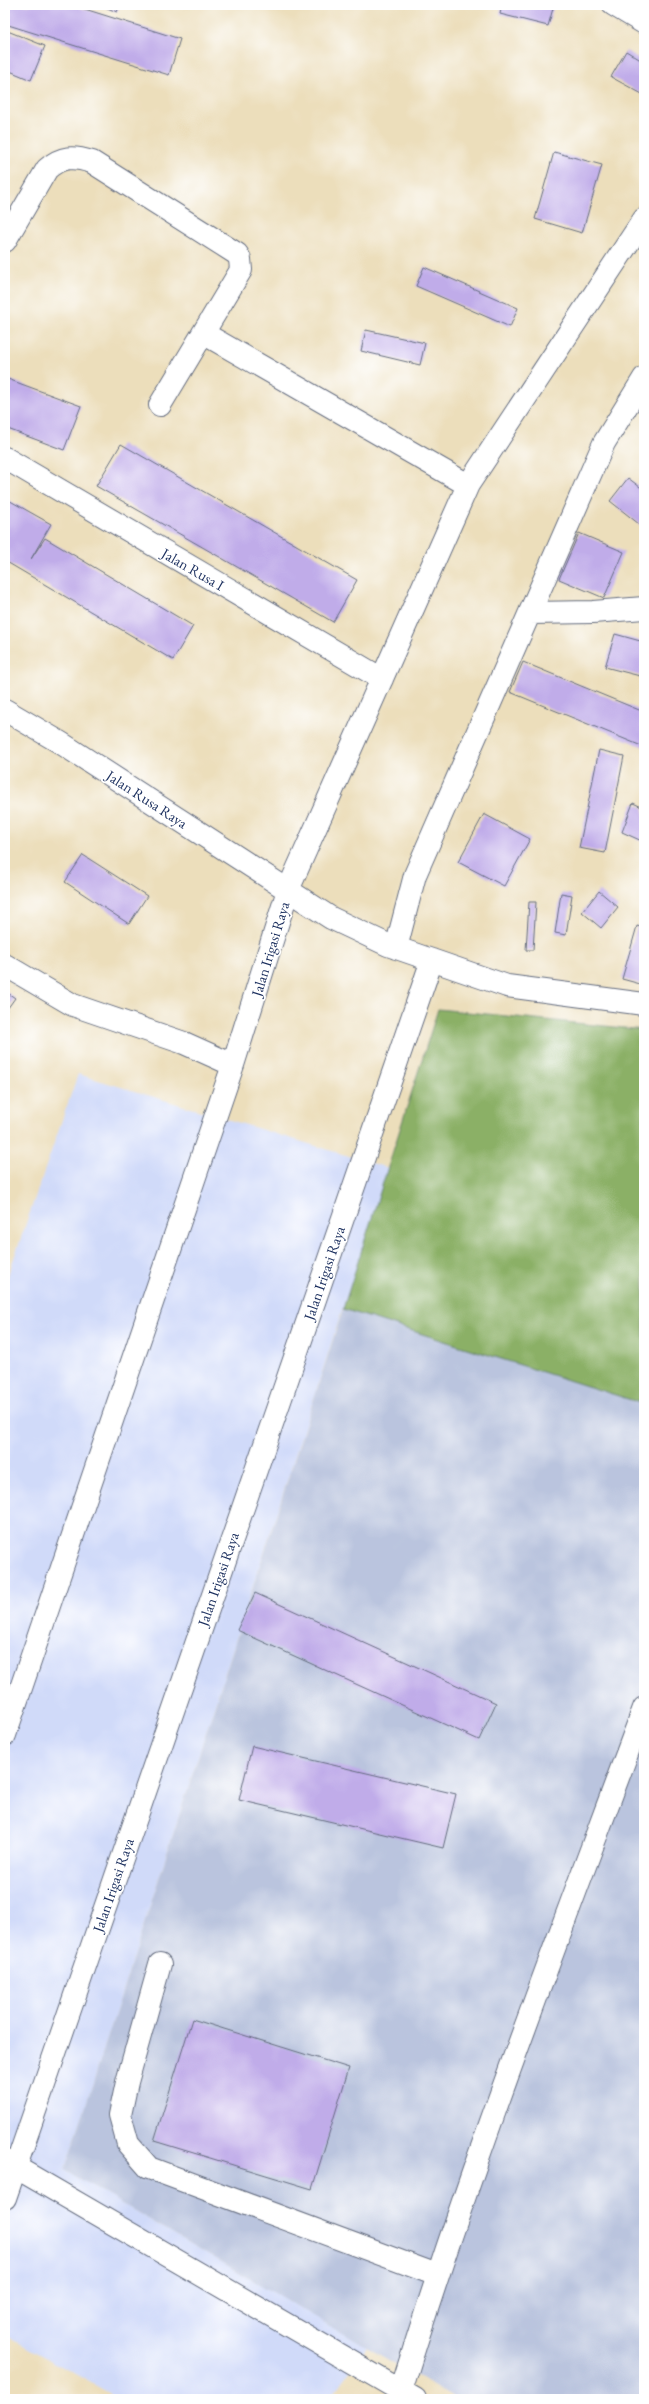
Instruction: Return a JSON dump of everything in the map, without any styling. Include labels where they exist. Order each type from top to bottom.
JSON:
[{"type":"street","points":[[614,5],[644,23]]},
{"type":"street","points":[[5,241],[47,169],[56,161],[77,158],[92,162],[208,234],[237,254],[240,259],[241,270],[160,404]]},
{"type":"street","name":"Jalan Irigasi Raya","points":[[5,1735],[233,1065],[288,890],[468,485],[644,219]]},
{"type":"street","points":[[203,333],[468,485]]},
{"type":"street","points":[[392,946],[415,875],[604,443],[644,378]]},
{"type":"street","name":"Jalan Rusa I","points":[[5,458],[382,680]]},
{"type":"street","points":[[530,613],[593,612],[644,608]]},
{"type":"street","name":"Jalan Rusa Raya","points":[[5,710],[61,743],[331,918],[392,946],[507,986],[644,1004]]},
{"type":"street","name":"Jalan Irigasi Raya","points":[[5,2198],[10,2164],[432,960]]},
{"type":"street","points":[[5,965],[73,1005],[184,1043],[233,1065]]},
{"type":"street","points":[[10,2164],[408,2395],[437,2275],[492,2118],[644,1708]]},
{"type":"street","points":[[160,1964],[127,2082],[120,2115],[128,2144],[148,2168],[437,2275]]},
{"type":"shaded area","points":[[78,1074],[388,1168],[65,2170],[367,2347],[329,2399],[120,2399],[5,2335],[5,1284]]},
{"type":"shaded area","points":[[343,1309],[644,1404],[644,2399],[455,2399],[65,2170]]},
{"type":"green space","points":[[438,1009],[644,1030],[644,1404],[343,1309]]},
{"type":"building","points":[[5,5],[72,5],[180,39],[169,75],[5,24]]},
{"type":"building","points":[[100,5],[120,5],[117,12]]},
{"type":"building","points":[[502,5],[554,5],[548,26],[500,14]]},
{"type":"building","points":[[5,30],[45,46],[31,80],[5,69]]},
{"type":"building","points":[[626,51],[644,62],[644,95],[611,77]]},
{"type":"building","points":[[554,152],[602,165],[582,233],[535,219]]},
{"type":"building","points":[[424,267],[518,308],[510,327],[416,286]]},
{"type":"building","points":[[366,330],[425,343],[420,365],[361,351]]},
{"type":"building","points":[[5,378],[81,406],[64,450],[5,428]]},
{"type":"building","points":[[121,444],[357,580],[333,622],[96,486]]},
{"type":"building","points":[[628,478],[644,490],[644,528],[610,501]]},
{"type":"building","points":[[5,498],[51,524],[31,559],[45,538],[193,626],[173,660],[5,561]]},
{"type":"building","points":[[579,533],[624,552],[604,598],[559,579]]},
{"type":"building","points":[[615,634],[644,642],[644,660],[640,676],[605,667]]},
{"type":"building","points":[[523,662],[644,712],[644,747],[510,692]]},
{"type":"building","points":[[599,750],[624,756],[605,853],[579,848]]},
{"type":"building","points":[[633,803],[644,808],[644,842],[622,832]]},
{"type":"building","points":[[484,814],[530,839],[504,886],[458,862]]},
{"type":"building","points":[[83,855],[147,896],[129,924],[65,882]]},
{"type":"building","points":[[599,891],[618,907],[601,928],[582,912]]},
{"type":"building","points":[[561,893],[572,895],[566,935],[555,933]]},
{"type":"building","points":[[529,902],[536,902],[533,950],[526,950]]},
{"type":"building","points":[[637,926],[644,928],[644,985],[622,979]]},
{"type":"building","points":[[5,991],[15,998],[5,1012]]},
{"type":"building","points":[[255,1593],[496,1703],[479,1740],[237,1630]]},
{"type":"building","points":[[252,1746],[456,1794],[443,1848],[239,1800]]},
{"type":"building","points":[[192,2019],[349,2068],[312,2189],[154,2141]]}]
